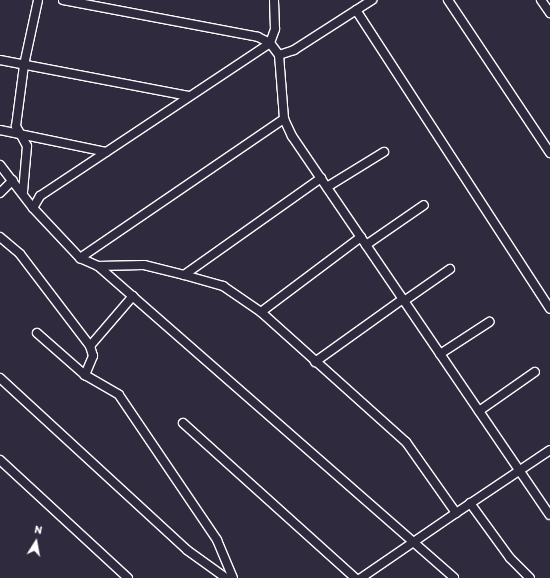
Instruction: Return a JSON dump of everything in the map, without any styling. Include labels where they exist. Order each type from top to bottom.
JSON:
[{"type":"street","points":[[23,192],[27,146],[16,126],[24,65],[38,0]]},
{"type":"street","points":[[63,0],[258,37],[270,43],[279,55],[284,119],[327,188],[550,515]]},
{"type":"street","points":[[33,208],[40,196],[270,43],[275,29],[274,0]]},
{"type":"street","points":[[279,55],[294,50],[372,0]]},
{"type":"street","points":[[448,0],[550,153]]},
{"type":"street","points":[[541,0],[550,13]]},
{"type":"street","points":[[356,10],[550,309]]},
{"type":"street","points":[[0,60],[189,96]]},
{"type":"street","points":[[80,258],[284,119]]},
{"type":"street","points":[[0,130],[106,152]]},
{"type":"street","points":[[327,188],[384,152]]},
{"type":"street","points":[[0,165],[23,192],[33,208],[80,258],[98,266],[454,578]]},
{"type":"street","points":[[184,275],[321,178]]},
{"type":"street","points":[[0,193],[13,180]]},
{"type":"street","points":[[366,245],[424,205]]},
{"type":"street","points":[[0,237],[20,254],[90,346],[93,356],[85,375]]},
{"type":"street","points":[[261,312],[361,237]]},
{"type":"street","points":[[98,266],[144,265],[223,286],[261,312],[406,442],[456,513]]},
{"type":"street","points":[[315,362],[450,269]]},
{"type":"street","points":[[90,346],[133,296]]},
{"type":"street","points":[[440,354],[489,322]]},
{"type":"street","points":[[37,333],[85,375],[119,395],[146,432],[217,540],[233,578]]},
{"type":"street","points":[[478,411],[535,372]]},
{"type":"street","points":[[0,378],[187,550],[226,578]]},
{"type":"street","points":[[183,423],[356,578]]},
{"type":"street","points":[[361,578],[412,542],[550,450]]},
{"type":"street","points":[[0,460],[128,578]]},
{"type":"street","points":[[470,503],[510,558],[530,578]]}]
